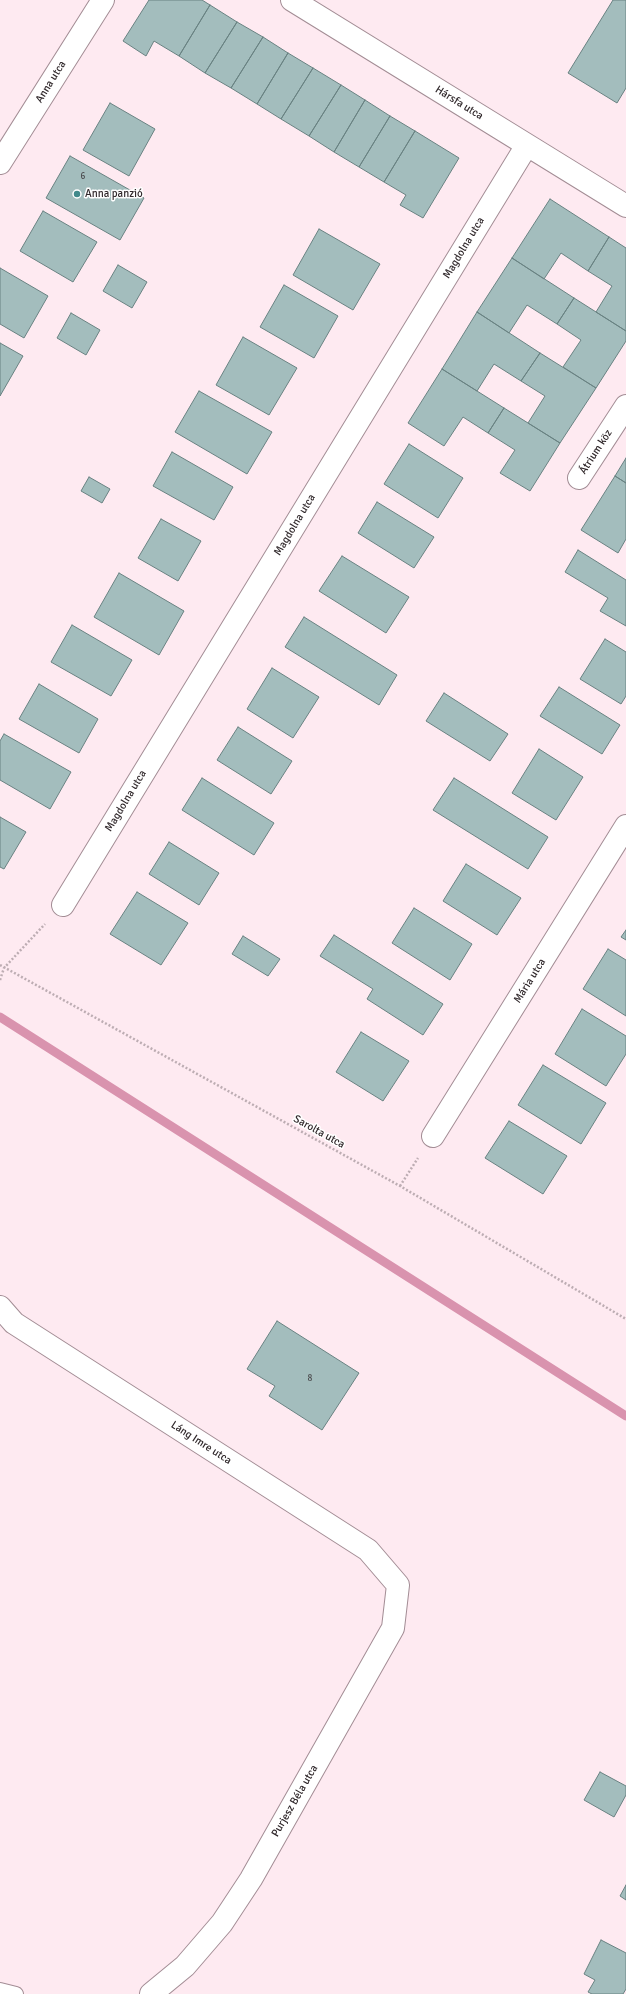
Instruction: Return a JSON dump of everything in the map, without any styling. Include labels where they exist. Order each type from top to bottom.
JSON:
[{"type":"street","name":"Anna utca","points":[[0,163],[103,0]]},
{"type":"street","name":"Hársfa utca","points":[[292,0],[626,206]]},
{"type":"street","name":"Magdolna utca","points":[[63,905],[527,145]]},
{"type":"street","name":"Átrium köz","points":[[579,478],[626,406]]},
{"type":"street","name":"Mária utca","points":[[433,1136],[626,826]]},
{"type":"street","name":"Láng Imre utca","points":[[0,1307],[14,1323],[368,1550],[398,1585]]},
{"type":"street","name":"Purjesz Béla utca","points":[[151,1994],[185,1966],[222,1923],[251,1879],[393,1628],[398,1585]]},
{"type":"lane","points":[[0,1990],[16,1994]]},
{"type":"path","points":[[0,980],[4,968],[63,905]]},
{"type":"path","name":"Sarolta utca","points":[[0,966],[400,1186],[626,1319]]},
{"type":"path","points":[[400,1186],[433,1136]]},
{"type":"building","points":[[149,0],[202,0],[210,5],[179,56],[154,41],[146,56],[123,41]]},
{"type":"building","points":[[613,0],[626,0],[626,88],[617,103],[568,73]]},
{"type":"building","points":[[210,5],[237,22],[205,73],[179,56]]},
{"type":"building","points":[[237,22],[263,37],[231,88],[205,73]]},
{"type":"building","points":[[263,37],[288,53],[257,104],[231,88]]},
{"type":"building","points":[[288,53],[313,68],[281,119],[257,104]]},
{"type":"building","points":[[313,68],[341,85],[309,136],[281,119]]},
{"type":"building","points":[[341,85],[365,100],[334,152],[309,136]]},
{"type":"building","points":[[365,100],[390,116],[359,167],[334,152]]},
{"type":"building","points":[[110,103],[155,129],[129,176],[83,150]]},
{"type":"building","points":[[390,116],[415,131],[384,182],[359,167]]},
{"type":"building","points":[[415,131],[459,158],[423,218],[400,205],[406,195],[384,182]]},
{"type":"building","points":[[70,156],[144,198],[120,240],[46,198]]},
{"type":"building","points":[[550,199],[609,237],[588,271],[561,253],[544,279],[512,258]]},
{"type":"building","points":[[43,211],[97,242],[73,282],[20,251]]},
{"type":"building","points":[[319,229],[380,264],[353,310],[293,275]]},
{"type":"building","points":[[609,237],[626,248],[626,331],[596,312],[612,286],[588,271]]},
{"type":"building","points":[[512,258],[574,298],[557,324],[527,305],[509,333],[477,312]]},
{"type":"building","points":[[118,265],[147,282],[132,308],[103,291]]},
{"type":"building","points":[[0,268],[48,296],[24,338],[0,324]]},
{"type":"building","points":[[284,285],[338,316],[314,358],[260,327]]},
{"type":"building","points":[[574,298],[626,331],[626,341],[596,388],[563,367],[581,340],[557,324]]},
{"type":"building","points":[[477,312],[540,353],[521,381],[494,364],[477,391],[442,369]]},
{"type":"building","points":[[71,313],[100,330],[86,355],[57,338]]},
{"type":"building","points":[[243,337],[297,368],[269,415],[216,385]]},
{"type":"building","points":[[0,343],[23,356],[0,396]]},
{"type":"building","points":[[540,353],[596,388],[560,443],[528,423],[545,396],[521,381]]},
{"type":"building","points":[[442,369],[504,408],[488,433],[463,417],[444,446],[408,423]]},
{"type":"building","points":[[199,391],[272,432],[247,474],[175,432]]},
{"type":"building","points":[[504,408],[560,443],[530,491],[500,473],[515,450],[488,433]]},
{"type":"building","points":[[409,444],[463,478],[438,518],[384,484]]},
{"type":"building","points":[[172,452],[233,487],[214,520],[153,486]]},
{"type":"building","points":[[626,458],[626,483],[615,476]]},
{"type":"building","points":[[615,476],[626,483],[626,539],[618,553],[581,530]]},
{"type":"building","points":[[89,477],[110,489],[102,503],[81,491]]},
{"type":"building","points":[[377,502],[434,537],[414,568],[358,533]]},
{"type":"building","points":[[161,519],[201,541],[178,581],[138,558]]},
{"type":"building","points":[[578,550],[626,580],[626,626],[600,611],[608,598],[565,572]]},
{"type":"building","points":[[342,556],[409,597],[386,633],[319,591]]},
{"type":"building","points":[[119,573],[184,611],[159,655],[94,617]]},
{"type":"building","points":[[304,617],[397,675],[379,705],[285,647]]},
{"type":"building","points":[[72,625],[132,660],[111,696],[51,662]]},
{"type":"building","points":[[605,639],[626,652],[626,696],[621,704],[580,679]]},
{"type":"building","points":[[272,668],[319,697],[293,738],[247,709]]},
{"type":"building","points":[[39,684],[98,719],[79,753],[19,719]]},
{"type":"building","points":[[559,687],[620,725],[602,754],[540,716]]},
{"type":"building","points":[[444,693],[508,734],[490,761],[426,721]]},
{"type":"building","points":[[238,727],[292,761],[271,794],[217,760]]},
{"type":"building","points":[[4,734],[71,772],[50,809],[0,780],[0,741]]},
{"type":"building","points":[[539,749],[583,777],[556,820],[512,793]]},
{"type":"building","points":[[202,778],[274,823],[254,855],[182,810]]},
{"type":"building","points":[[454,778],[548,837],[528,869],[433,810]]},
{"type":"building","points":[[0,817],[26,832],[4,869],[0,867]]},
{"type":"building","points":[[169,842],[219,873],[199,905],[149,874]]},
{"type":"building","points":[[466,864],[521,898],[497,935],[443,901]]},
{"type":"building","points":[[137,892],[188,923],[161,965],[110,934]]},
{"type":"building","points":[[414,908],[472,944],[450,980],[392,943]]},
{"type":"building","points":[[626,930],[626,940],[621,937]]},
{"type":"building","points":[[334,935],[443,1004],[423,1035],[367,999],[373,989],[320,956]]},
{"type":"building","points":[[243,936],[280,959],[268,976],[232,954]]},
{"type":"building","points":[[608,949],[626,960],[626,1016],[583,989]]},
{"type":"building","points":[[582,1009],[626,1036],[626,1054],[606,1086],[555,1054]]},
{"type":"building","points":[[361,1032],[409,1061],[383,1101],[336,1072]]},
{"type":"building","points":[[543,1065],[606,1103],[581,1144],[518,1105]]},
{"type":"building","points":[[509,1121],[567,1156],[543,1194],[485,1158]]},
{"type":"building","points":[[277,1321],[359,1373],[322,1430],[269,1396],[275,1386],[247,1369]]},
{"type":"building","points":[[600,1772],[626,1786],[626,1795],[614,1817],[584,1800]]},
{"type":"building","points":[[626,1885],[626,1900],[620,1896]]},
{"type":"building","points":[[601,1940],[626,1953],[626,1989],[623,1994],[592,1994],[588,1992],[595,1980],[584,1974]]},
{"type":"waterway","points":[[0,1017],[626,1416]]},
{"type":"place","name":"Anna panzió","points":[[77,194]]}]
